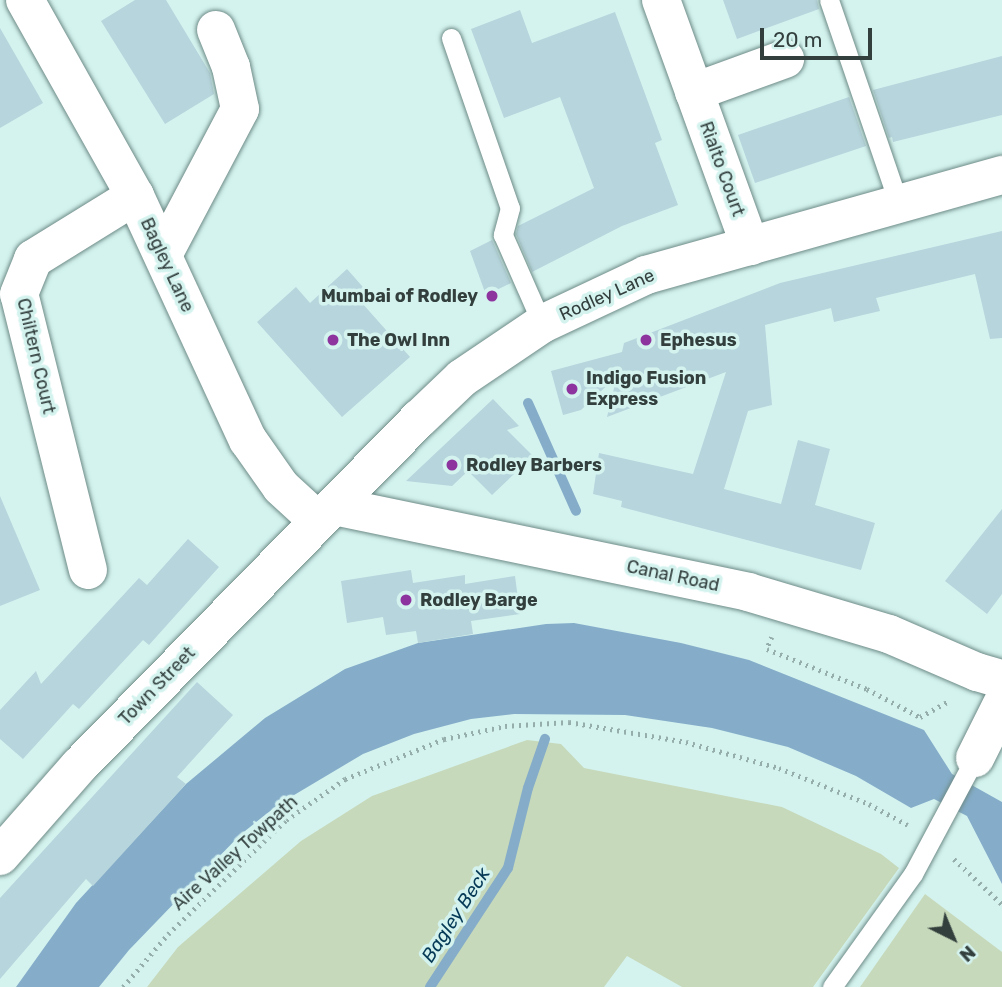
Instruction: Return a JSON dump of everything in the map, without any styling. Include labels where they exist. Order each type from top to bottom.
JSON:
[{"type":"street","name":"Bagley Lane","points":[[24,0],[135,196],[248,440],[281,487],[326,513]]},
{"type":"street","name":"Rialto Court","points":[[661,0],[750,246]]},
{"type":"street","points":[[163,255],[240,108],[231,67],[216,30]]},
{"type":"street","points":[[694,92],[785,59]]},
{"type":"street","name":"Rodley Lane","points":[[326,513],[462,378],[541,324],[646,275],[1002,175]]},
{"type":"street","name":"Chiltern Court","points":[[88,570],[19,293],[33,259],[135,196]]},
{"type":"street","name":"Canal Road","points":[[326,513],[495,540],[748,592],[889,634],[1002,680]]},
{"type":"street","name":"Town Street","points":[[0,856],[79,766],[326,513]]},
{"type":"street","points":[[975,758],[1002,704]]},
{"type":"lane","points":[[829,0],[900,204]]},
{"type":"lane","points":[[451,38],[510,208],[503,235],[541,324]]},
{"type":"lane","points":[[832,987],[914,874],[975,758]]},
{"type":"path","points":[[767,649],[867,689],[920,717]]},
{"type":"path","name":"Aire Valley Towpath","points":[[123,987],[168,934],[237,865],[286,821],[345,779],[444,739],[505,726],[569,722],[686,742],[779,768],[938,831],[1002,904]]},
{"type":"green space","points":[[527,740],[561,744],[584,768],[782,807],[881,854],[899,868],[813,987],[682,987],[627,956],[604,987],[147,987],[178,947],[301,841],[372,796]]},
{"type":"green space","points":[[925,894],[1002,952],[1002,987],[860,987]]},
{"type":"water","points":[[574,623],[681,643],[749,660],[924,730],[952,774],[1002,802],[1002,884],[967,816],[934,799],[911,808],[856,776],[788,747],[712,728],[625,715],[514,714],[471,719],[414,734],[363,754],[279,804],[240,835],[129,950],[99,987],[16,987],[76,903],[186,784],[265,718],[345,669],[418,643],[546,624]]},
{"type":"building","points":[[135,0],[166,0],[210,73],[214,94],[165,124],[101,21]]},
{"type":"building","points":[[723,0],[817,0],[819,9],[737,39]]},
{"type":"building","points":[[520,10],[532,43],[615,12],[662,140],[655,143],[678,205],[622,226],[532,272],[516,234],[518,226],[594,188],[560,97],[504,118],[471,29]]},
{"type":"building","points":[[0,28],[43,103],[0,128]]},
{"type":"building","points":[[1002,56],[1002,115],[893,142],[892,137],[889,138],[873,90]]},
{"type":"building","points":[[849,97],[866,146],[755,183],[738,135]]},
{"type":"building","points":[[1002,231],[1002,338],[990,339],[975,274],[876,298],[880,311],[834,322],[831,308],[765,325],[772,405],[748,411],[724,489],[781,504],[798,440],[830,449],[815,505],[875,523],[861,570],[621,507],[622,501],[593,494],[599,453],[693,474],[726,372],[607,417],[617,376],[581,410],[563,415],[551,371],[622,352],[624,343],[780,283]]},
{"type":"building","points":[[492,240],[511,283],[486,295],[470,251]]},
{"type":"building","name":"The Owl Inn","points":[[347,269],[370,295],[362,303],[410,357],[342,417],[257,322],[296,287],[310,303]]},
{"type":"building","points":[[493,399],[519,426],[507,430],[533,456],[492,495],[468,471],[452,486],[406,481]]},
{"type":"building","points":[[0,496],[40,590],[0,606]]},
{"type":"building","points":[[1002,509],[1002,594],[987,614],[945,581]]},
{"type":"building","points":[[188,539],[219,567],[149,645],[143,640],[79,709],[73,704],[23,759],[0,739],[0,710],[36,671],[41,684],[139,578],[147,585]]},
{"type":"building","name":"Rodley Barge","points":[[411,570],[413,583],[465,575],[465,584],[515,576],[520,614],[471,621],[473,634],[418,643],[416,631],[386,635],[383,617],[347,623],[341,581]]},
{"type":"building","points":[[197,682],[233,715],[177,777],[186,784],[93,886],[86,879],[0,979],[0,898]]},
{"type":"waterway","name":"Bagley Beck","points":[[528,403],[576,511]]},
{"type":"waterway","name":"Bagley Beck","points":[[430,987],[508,868],[528,788],[545,739]]},
{"type":"place","name":"Mumbai of Rodley","points":[[492,296]]},
{"type":"place","name":"The Owl Inn","points":[[333,340]]},
{"type":"place","name":"Ephesus","points":[[646,340]]},
{"type":"place","name":"Indigo Fusion Express","points":[[572,389]]},
{"type":"place","name":"Rodley Barbers","points":[[452,465]]},
{"type":"place","name":"Rodley Barge","points":[[406,600]]}]
